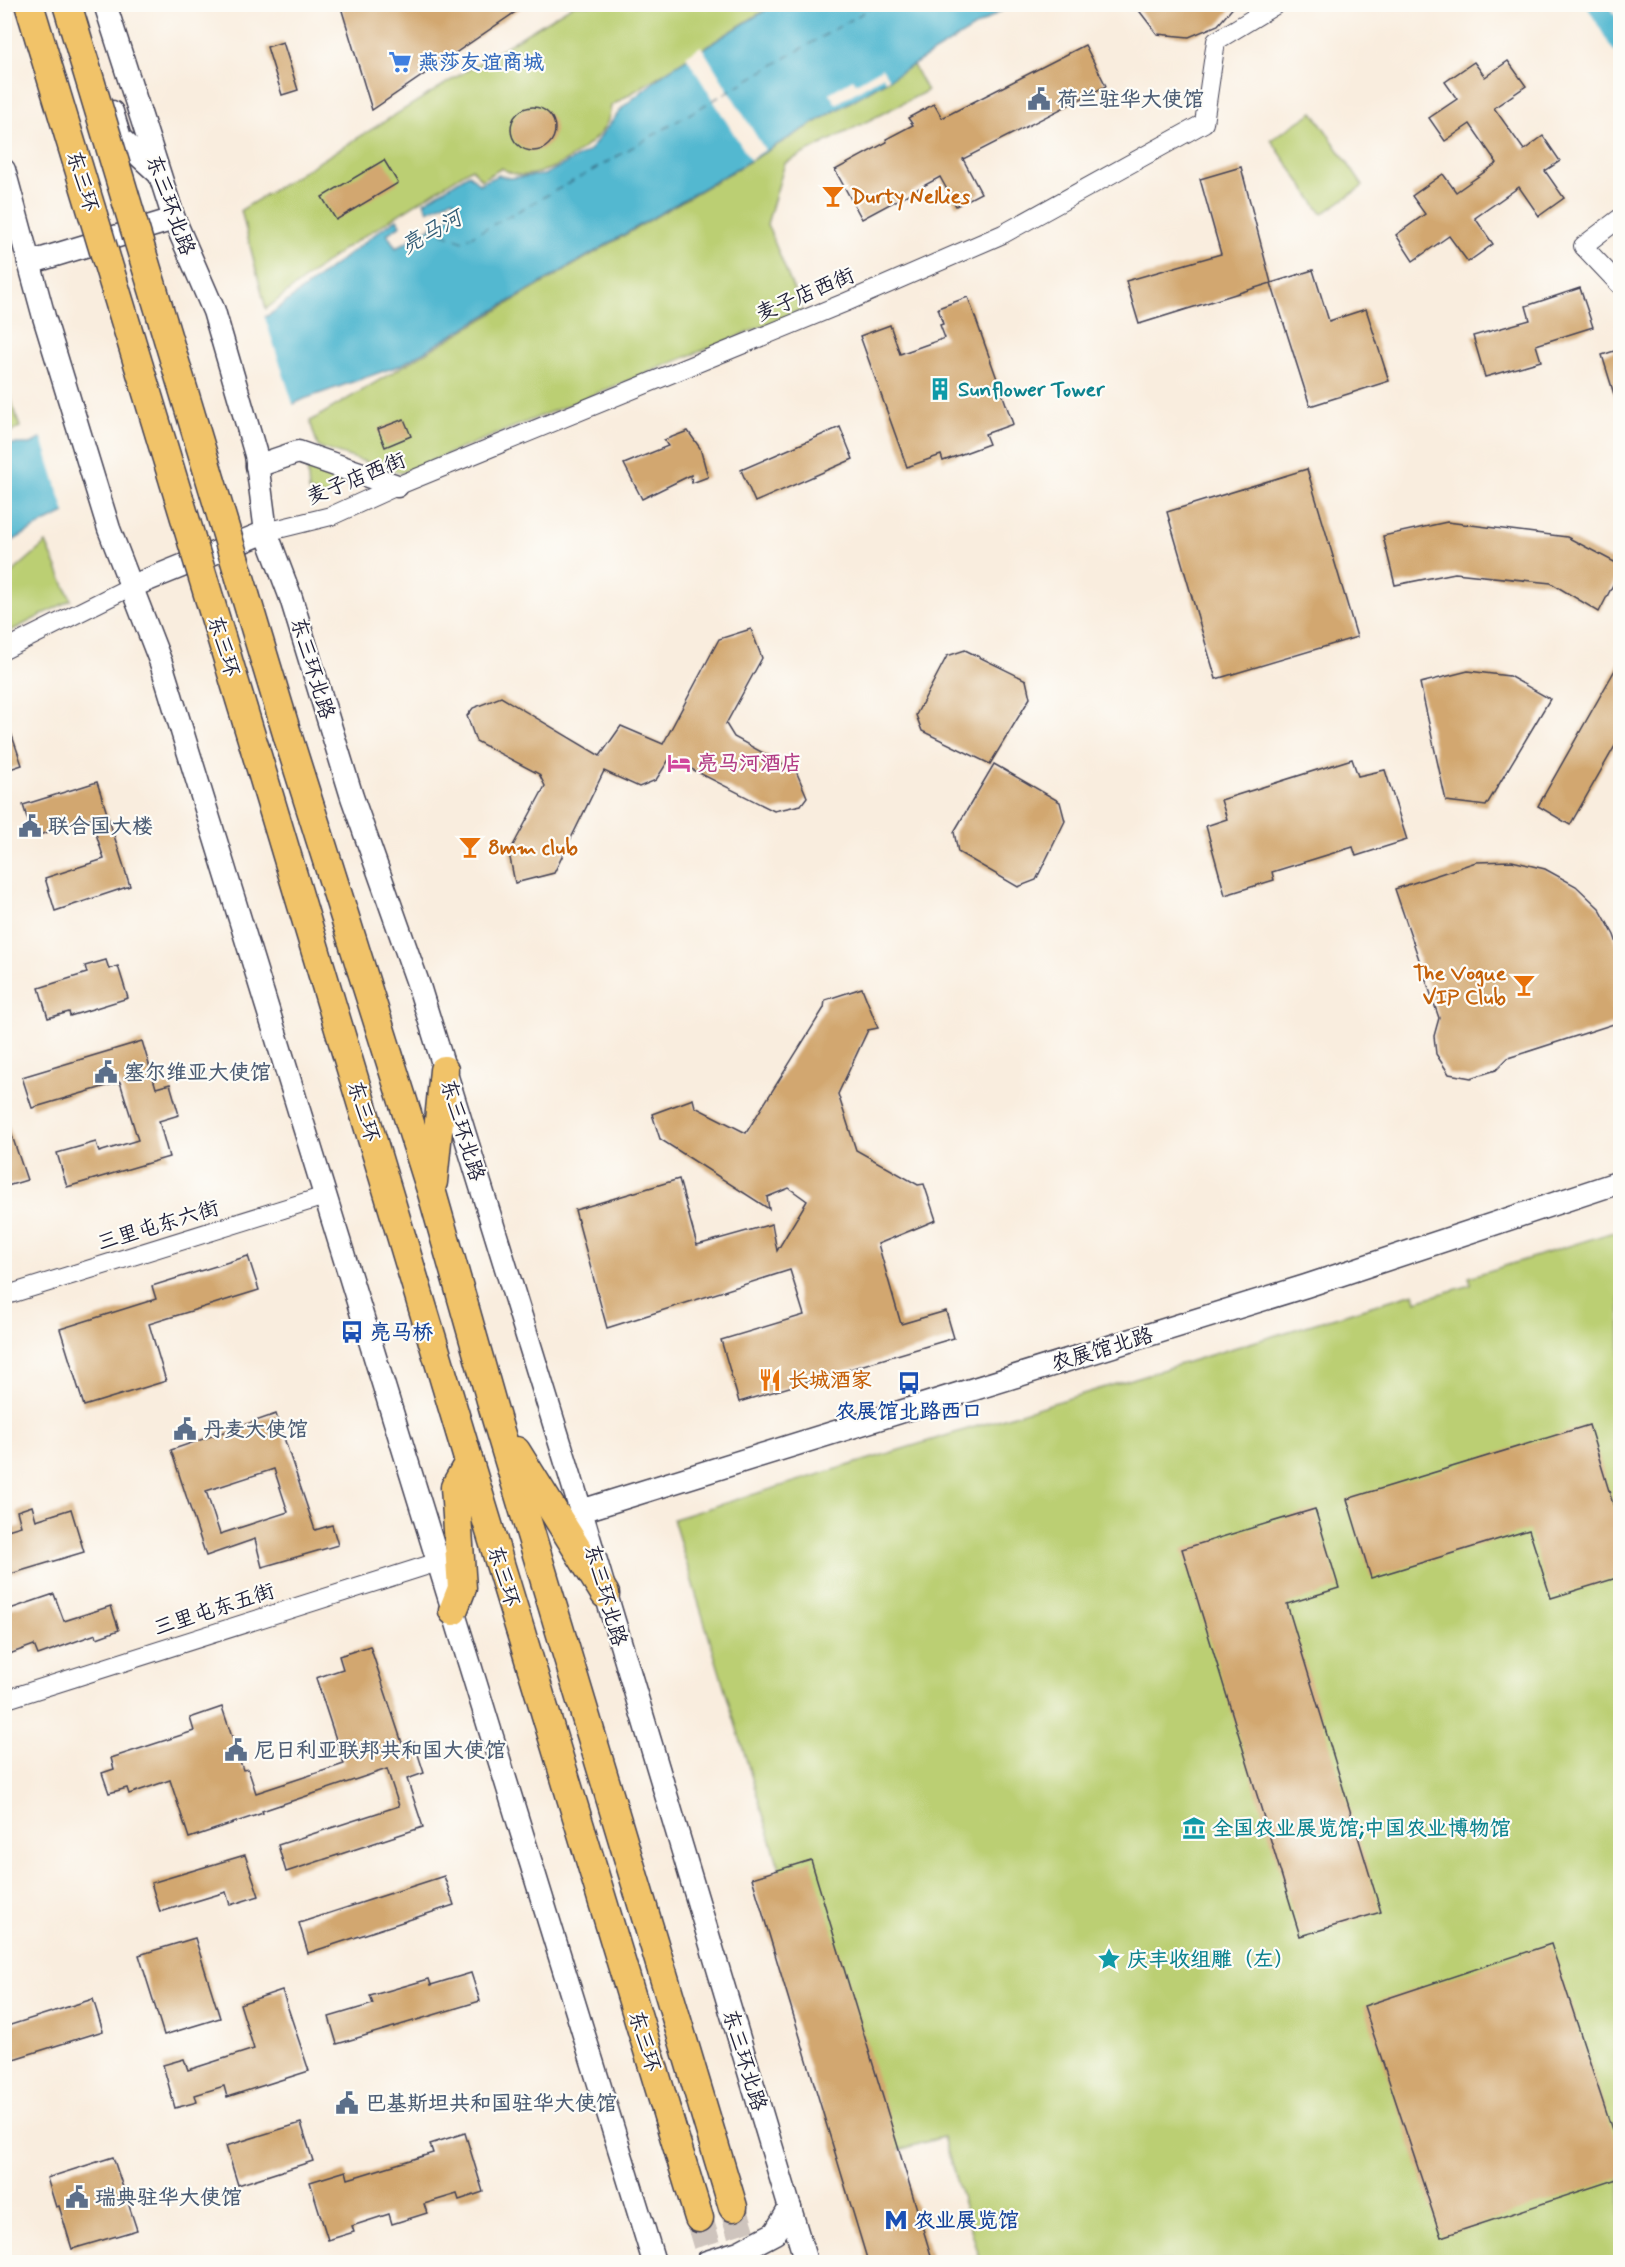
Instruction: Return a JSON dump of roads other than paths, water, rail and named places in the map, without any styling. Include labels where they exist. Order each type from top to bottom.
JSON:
[{"type":"highway","name":"东三环","points":[[29,4],[699,2218]]},
{"type":"highway","name":"东三环","points":[[67,4],[288,737],[432,1193],[496,1419],[733,2207]]},
{"type":"highway","points":[[432,1193],[444,1070]]},
{"type":"highway","points":[[496,1419],[605,1594]]},
{"type":"highway","points":[[453,1611],[462,1588],[455,1487],[469,1462]]},
{"type":"street","points":[[78,4],[120,138],[159,174]]},
{"type":"street","name":"东三环北路","points":[[105,4],[174,219],[214,311],[256,460],[266,532],[291,598],[352,797],[419,986],[581,1511],[806,2262]]},
{"type":"street","name":"麦子店西街","points":[[266,532],[331,516],[397,486],[833,307],[1003,234],[1204,123],[1216,41],[1277,4]]},
{"type":"street","points":[[4,170],[29,263],[109,529],[161,663],[652,2257],[674,2262]]},
{"type":"street","points":[[1620,218],[1583,246],[1620,285]]},
{"type":"street","points":[[29,263],[174,219]]},
{"type":"street","points":[[256,460],[298,452],[397,486]]},
{"type":"street","points":[[4,650],[130,587],[266,532]]},
{"type":"street","name":"农展馆北路","points":[[581,1511],[1306,1286],[1620,1182]]},
{"type":"street","name":"三里屯东六街","points":[[4,1296],[325,1196]]},
{"type":"street","name":"三里屯东五街","points":[[4,1700],[438,1562]]},
{"type":"street","points":[[707,2262],[739,2252],[775,2233],[790,2208]]},
{"type":"water","name":"亮马河","points":[[774,5],[1011,5],[913,65],[401,365],[304,399],[46,522],[5,545],[5,444],[31,444],[272,313],[397,219],[401,225],[387,234],[396,248],[459,211],[453,199],[428,211],[424,202],[469,174],[479,184],[499,175],[509,178],[544,175],[589,151],[623,107],[667,71]]},
{"type":"waterway","points":[[1597,4],[1620,43]]},
{"type":"tunnel","points":[[733,2207],[750,2262]]},
{"type":"tunnel","points":[[699,2218],[712,2262]]},
{"type":"place","name":"燕莎友谊商城","points":[[400,62]]},
{"type":"place","name":"荷兰驻华大使馆","points":[[1039,99]]},
{"type":"place","name":"Durty Nellies","points":[[833,196]]},
{"type":"place","name":"Sunflower Tower","points":[[940,389]]},
{"type":"place","name":"亮马河酒店","points":[[679,763]]},
{"type":"place","name":"联合国大楼","points":[[30,826]]},
{"type":"place","name":"8mm club","points":[[470,847]]},
{"type":"place","name":"The Vogue VIP Club","points":[[1524,985]]},
{"type":"place","name":"塞尔维亚大使馆","points":[[106,1072]]},
{"type":"place","name":"亮马桥","points":[[352,1332]]},
{"type":"place","name":"长城酒家","points":[[770,1380]]},
{"type":"place","name":"农展馆北路西口","points":[[909,1383]]},
{"type":"place","name":"丹麦大使馆","points":[[185,1429]]},
{"type":"place","name":"尼日利亚联邦共和国大使馆","points":[[236,1750]]},
{"type":"place","name":"全国农业展览馆;中国农业博物馆","points":[[1194,1828]]},
{"type":"place","name":"庆丰收组雕（左）","points":[[1109,1959]]},
{"type":"place","name":"巴基斯坦共和国驻华大使馆","points":[[347,2103]]},
{"type":"place","name":"瑞典驻华大使馆","points":[[77,2197]]},
{"type":"place","name":"农业展览馆","points":[[896,2220]]}]
